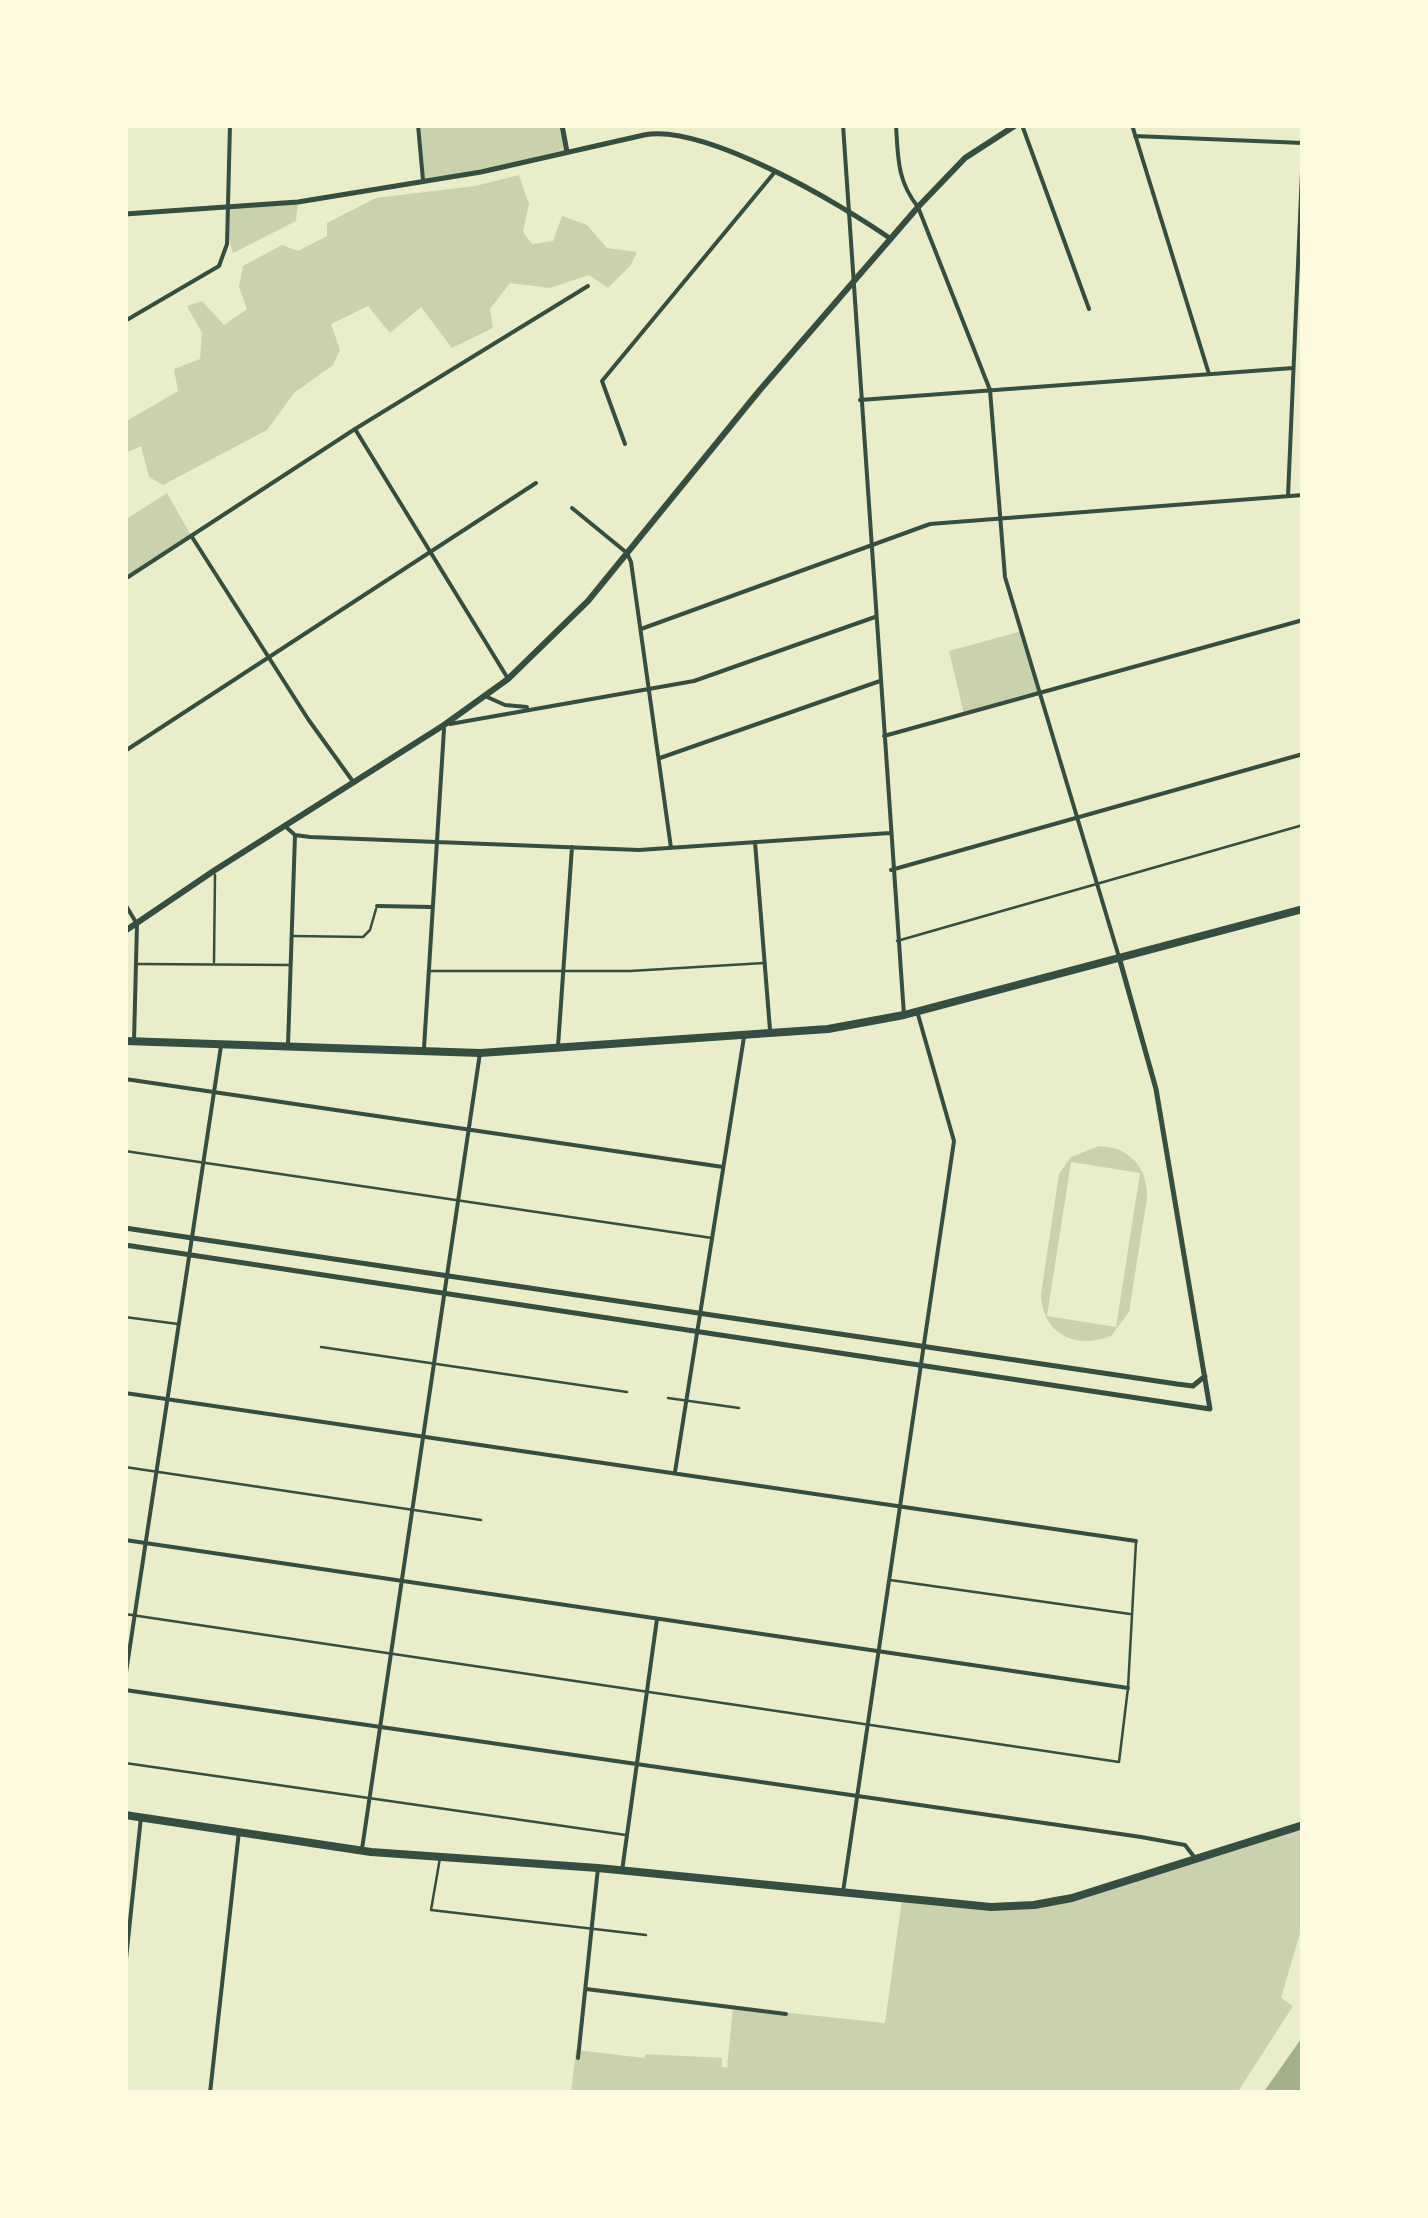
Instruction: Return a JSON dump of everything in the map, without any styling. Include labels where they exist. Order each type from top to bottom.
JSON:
[{"type":"main road","points":[[125,931],[444,725],[508,679],[567,624],[759,391],[918,207],[965,158],[1019,125]]},
{"type":"main road","points":[[130,1042],[480,1053],[828,1029],[904,1015],[1303,909]]},
{"type":"main road","points":[[125,1815],[362,1850],[622,1870],[964,1906],[1024,1906],[1082,1895],[1303,1825]]},
{"type":"street","points":[[125,320],[219,266],[227,244],[230,125]]},
{"type":"street","points":[[418,125],[423,182]]},
{"type":"street","points":[[562,125],[567,152]]},
{"type":"street","points":[[843,125],[904,1015]]},
{"type":"street","points":[[125,1245],[1210,1408],[1156,1089],[1005,577],[990,390],[918,207],[903,187],[896,125]]},
{"type":"street","points":[[1019,125],[1089,309]]},
{"type":"street","points":[[1132,125],[1209,374]]},
{"type":"street","points":[[125,214],[298,202],[423,182],[670,132],[708,142],[774,173],[891,239]]},
{"type":"street","points":[[1136,136],[1303,146],[1288,496]]},
{"type":"street","points":[[624,444],[602,381],[774,173]]},
{"type":"street","points":[[125,579],[354,430],[588,286]]},
{"type":"street","points":[[860,400],[1293,368]]},
{"type":"street","points":[[354,430],[508,679]]},
{"type":"street","points":[[125,750],[536,484]]},
{"type":"street","points":[[641,629],[930,524],[1303,495]]},
{"type":"street","points":[[572,508],[632,562],[671,848]]},
{"type":"street","points":[[192,536],[354,783]]},
{"type":"street","points":[[424,1052],[444,725],[694,682],[875,616]]},
{"type":"street","points":[[884,736],[1303,620]]},
{"type":"street","points":[[660,758],[880,680]]},
{"type":"street","points":[[486,696],[504,704],[536,708]]},
{"type":"street","points":[[892,870],[1303,754]]},
{"type":"street","points":[[286,827],[295,835],[380,840],[671,848],[890,832]]},
{"type":"street","points":[[288,1047],[295,835]]},
{"type":"street","points":[[756,842],[770,1035]]},
{"type":"street","points":[[558,1049],[572,847]]},
{"type":"street","points":[[125,904],[137,924],[130,1042]]},
{"type":"street","points":[[377,906],[432,907]]},
{"type":"street","points":[[843,1892],[954,1141],[917,1011]]},
{"type":"street","points":[[674,1473],[744,1037]]},
{"type":"street","points":[[125,1679],[222,1045]]},
{"type":"street","points":[[362,1850],[480,1053]]},
{"type":"street","points":[[125,1079],[723,1167]]},
{"type":"street","points":[[125,1228],[1194,1386],[1205,1376]]},
{"type":"street","points":[[125,1393],[1136,1541]]},
{"type":"street","points":[[125,1540],[1128,1688]]},
{"type":"street","points":[[622,1870],[657,1618]]},
{"type":"street","points":[[125,1690],[1176,1843],[1190,1848],[1195,1858]]},
{"type":"street","points":[[125,1968],[141,1817]]},
{"type":"street","points":[[210,2093],[238,1831]]},
{"type":"street","points":[[578,2058],[598,1868]]},
{"type":"street","points":[[586,1988],[786,2014]]},
{"type":"lane","points":[[896,942],[1303,824]]},
{"type":"lane","points":[[214,963],[215,870]]},
{"type":"lane","points":[[292,936],[360,938],[368,932],[377,906]]},
{"type":"lane","points":[[428,971],[562,972],[764,962]]},
{"type":"lane","points":[[137,964],[291,965]]},
{"type":"lane","points":[[125,1151],[712,1238]]},
{"type":"lane","points":[[125,1317],[179,1324]]},
{"type":"lane","points":[[321,1347],[627,1392]]},
{"type":"lane","points":[[668,1398],[740,1408]]},
{"type":"lane","points":[[125,1467],[481,1520]]},
{"type":"lane","points":[[125,1614],[1119,1762],[1128,1688],[1136,1541]]},
{"type":"lane","points":[[889,1579],[1133,1615]]},
{"type":"lane","points":[[125,1762],[626,1835]]},
{"type":"lane","points":[[440,1856],[431,1910],[646,1936]]},
{"type":"shaded area","points":[[419,125],[564,125],[567,152],[423,182]]},
{"type":"shaded area","points":[[519,175],[529,204],[523,232],[532,244],[553,241],[562,216],[587,225],[607,248],[637,252],[630,266],[608,288],[589,275],[550,288],[510,283],[490,309],[493,328],[452,348],[421,307],[390,333],[368,306],[331,324],[340,350],[333,365],[294,393],[267,430],[163,485],[149,477],[141,446],[125,453],[125,422],[178,391],[174,369],[200,359],[202,333],[187,306],[202,301],[224,325],[247,309],[239,287],[243,266],[282,245],[298,251],[327,236],[327,223],[376,198],[475,186]]},
{"type":"shaded area","points":[[298,202],[296,221],[233,253],[226,229],[226,205]]},
{"type":"shaded area","points":[[167,493],[192,537],[125,579],[125,520]]},
{"type":"shaded area","points":[[1022,631],[1041,693],[964,714],[949,651]]},
{"type":"shaded area","points":[[1099,1146],[1120,1150],[1135,1161],[1146,1187],[1129,1312],[1111,1336],[1098,1340],[1063,1335],[1054,1329],[1047,1319],[1043,1308],[1041,1294],[1059,1174],[1071,1157]],"holes":[[[1071,1162],[1140,1173],[1116,1327],[1047,1316]]]},
{"type":"shaded area","points":[[1303,1825],[1303,1923],[1281,1998],[1293,2006],[1237,2093],[571,2093],[576,2050],[644,2058],[646,2054],[722,2058],[722,2067],[727,2068],[733,2007],[885,2023],[902,1899],[965,1906],[1060,1900]]},
{"type":"shaded area","points":[[1301,2039],[1303,2093],[1263,2093]]}]
